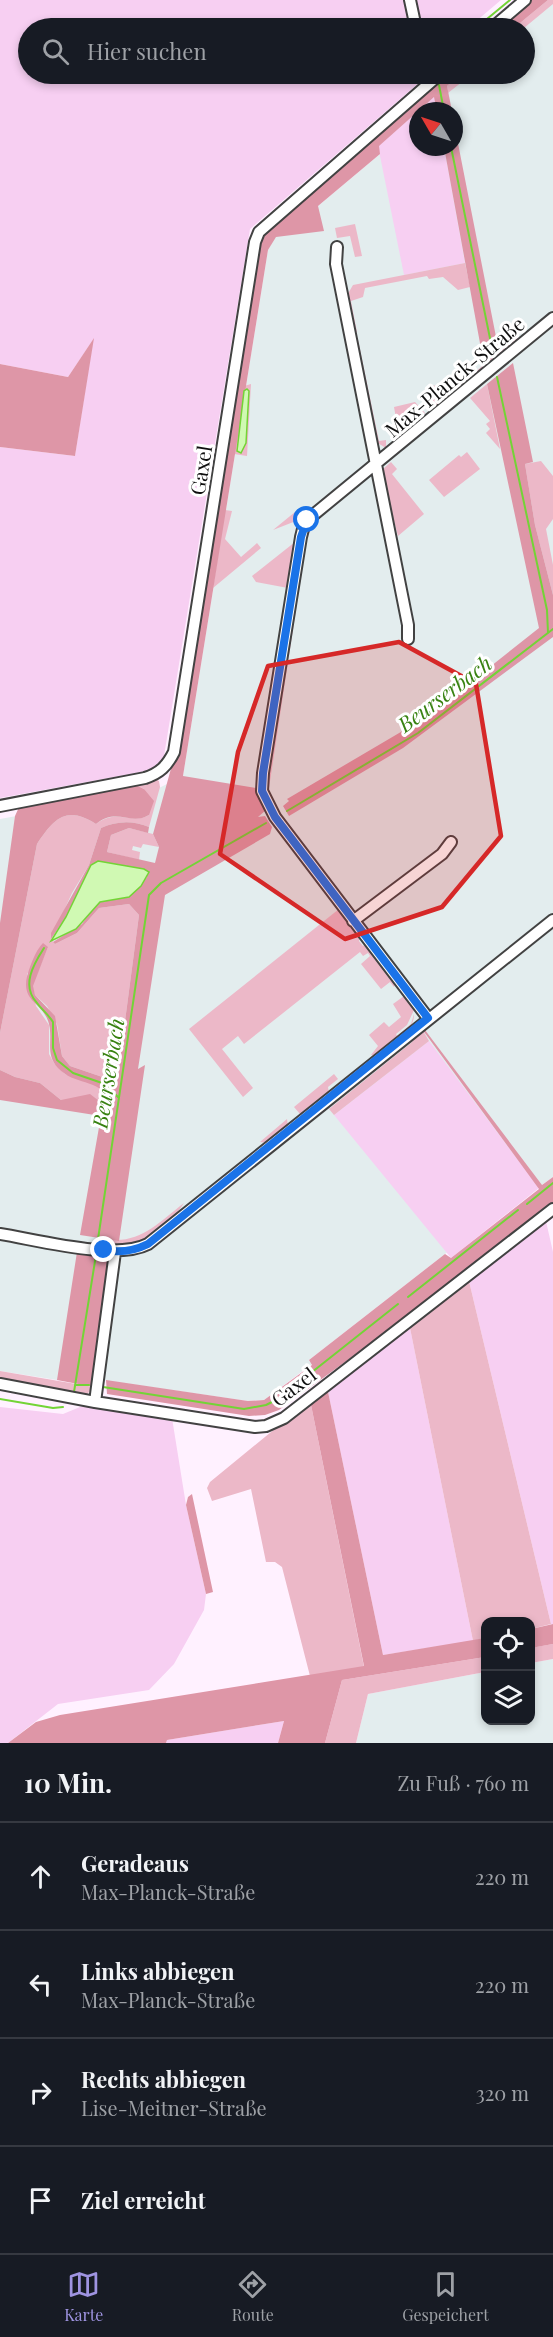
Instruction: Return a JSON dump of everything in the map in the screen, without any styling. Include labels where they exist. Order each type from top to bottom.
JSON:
[{"type":"street","points":[[410,0],[414,18]]},
{"type":"street","points":[[504,18],[525,0]]},
{"type":"street","name":"Gaxel","points":[[0,806],[145,778],[155,775],[169,762],[174,752],[255,242],[259,232],[421,84]]},
{"type":"street","name":"Max-Planck-Straße","points":[[337,247],[336,264],[377,463],[408,625],[408,639]]},
{"type":"street","name":"Max-Planck-Straße","points":[[428,1018],[275,817],[265,798],[262,783],[302,530],[312,516],[553,318]]},
{"type":"street","points":[[353,921],[442,854],[451,842]]},
{"type":"street","points":[[0,1234],[110,1251],[136,1249],[157,1237],[553,920]]},
{"type":"street","name":"Gaxel","points":[[0,1384],[95,1402],[255,1427],[266,1426],[284,1418],[553,1209]]},
{"type":"street","points":[[95,1402],[110,1251]]},
{"type":"highlighted area","points":[[399,642],[476,684],[501,836],[442,907],[345,939],[220,854],[238,752],[268,666]]},
{"type":"shaded area","points":[[0,0],[405,0],[409,18],[18,18],[18,84],[418,84],[250,229],[164,756],[154,768],[141,772],[0,798],[0,447],[75,456],[93,340],[68,377],[0,364]]},
{"type":"shaded area","points":[[416,0],[501,0],[480,18],[419,18]]},
{"type":"shaded area","points":[[529,0],[548,0],[526,18],[508,18]]},
{"type":"shaded area","points":[[548,0],[553,0],[553,1177],[445,1254],[309,1360],[312,1364],[264,1400],[248,1401],[102,1380],[57,1380],[0,1371],[0,819],[153,791],[183,776],[268,250],[275,237],[318,206],[380,154],[409,121],[409,156],[463,156],[463,102],[428,102],[449,84],[535,84],[535,18],[526,18]]},
{"type":"shaded area","points":[[548,0],[553,0],[553,4],[535,19],[526,18]]},
{"type":"shaded area","points":[[433,84],[449,84],[447,86],[450,102],[435,102],[434,97],[428,102],[412,102]]},
{"type":"shaded area","points":[[449,84],[459,84],[448,93],[447,86]]},
{"type":"shaded area","points":[[435,96],[436,102],[428,102]]},
{"type":"shaded area","points":[[409,105],[409,119],[379,146],[380,154],[318,206],[324,231],[276,237],[268,250],[183,776],[256,788],[266,810],[258,817],[265,816],[272,827],[270,834],[165,895],[138,1069],[145,1065],[119,1241],[80,1235],[101,1116],[0,1100],[0,1070],[15,1077],[40,1083],[61,1100],[90,1094],[103,1104],[112,1101],[99,1088],[65,1074],[54,1063],[50,1052],[49,1024],[42,1010],[28,995],[27,979],[37,951],[43,943],[48,947],[33,986],[35,995],[55,1016],[62,1056],[70,1066],[117,1082],[139,915],[129,904],[99,908],[77,933],[55,944],[53,942],[82,924],[100,902],[129,897],[147,877],[89,869],[66,917],[51,939],[51,933],[89,865],[101,828],[125,822],[149,827],[148,833],[129,828],[111,835],[107,852],[155,863],[159,847],[153,834],[175,754],[254,255],[265,230]]},
{"type":"shaded area","points":[[409,119],[409,156],[446,156],[465,263],[404,275],[378,146]]},
{"type":"shaded area","points":[[446,156],[460,156],[499,352],[484,365]]},
{"type":"shaded area","points":[[355,224],[362,256],[355,257],[350,236],[337,238],[335,228]]},
{"type":"shaded area","points":[[465,263],[470,287],[458,290],[443,277],[429,279],[427,276],[365,288],[363,297],[351,301],[357,332],[352,330],[346,297],[353,285]]},
{"type":"shaded area","points":[[518,337],[518,340],[463,386],[459,385]]},
{"type":"shaded area","points":[[94,338],[75,456],[0,447],[0,364],[68,377]]},
{"type":"shaded area","points":[[358,340],[379,441],[386,440],[386,448],[376,442],[355,343]]},
{"type":"shaded area","points":[[513,363],[533,462],[525,464],[535,525],[553,595],[553,637],[403,748],[289,816],[283,806],[289,801],[287,799],[428,716],[539,628],[487,384]]},
{"type":"shaded area","points":[[251,384],[247,456],[234,454],[244,386]]},
{"type":"shaded area","points":[[443,384],[444,387],[441,390],[449,397],[432,411],[428,411],[422,399],[434,397],[432,386]]},
{"type":"shaded area","points":[[487,384],[500,449],[486,433],[490,429],[486,424],[490,421],[470,398]]},
{"type":"shaded area","points":[[247,389],[249,391],[246,443],[241,453],[237,451],[244,391]]},
{"type":"shaded area","points":[[415,402],[425,413],[423,415],[419,410],[410,417],[414,426],[398,439],[394,439],[391,425],[397,424],[394,407]]},
{"type":"shaded area","points":[[467,452],[480,469],[444,497],[429,480],[459,455],[461,457]]},
{"type":"shaded area","points":[[541,461],[553,476],[553,519],[546,529],[553,565],[553,595],[535,525],[525,464]]},
{"type":"shaded area","points":[[391,462],[397,469],[392,474],[424,514],[398,536],[382,476],[383,469]]},
{"type":"shaded area","points":[[365,479],[316,521],[307,537],[269,788],[267,781],[306,533],[311,523]]},
{"type":"shaded area","points":[[225,510],[232,511],[225,539],[241,557],[257,543],[261,548],[213,588]]},
{"type":"shaded area","points":[[295,512],[301,519],[273,530]]},
{"type":"shaded area","points":[[295,542],[288,588],[256,582],[252,576]]},
{"type":"shaded area","points":[[154,778],[159,781],[160,787],[149,827],[125,822],[101,828],[89,865],[72,893],[51,939],[55,944],[77,933],[99,908],[129,904],[139,915],[117,1082],[70,1066],[62,1056],[57,1024],[47,1006],[35,995],[32,986],[48,947],[27,974],[36,1006],[49,1025],[49,1054],[54,1063],[65,1074],[97,1085],[112,1101],[103,1104],[61,1100],[40,1083],[15,1077],[0,1070],[0,1033],[37,844],[55,821],[69,815],[86,818],[96,824],[111,817],[142,818],[149,815],[144,789],[134,784]]},
{"type":"shaded area","points":[[134,784],[144,789],[154,801],[149,815],[136,819],[110,817],[96,824],[77,815],[69,815],[55,821],[37,844],[0,1033],[0,923],[15,816],[20,805]]},
{"type":"shaded area","points":[[129,828],[153,834],[159,847],[143,844],[141,848],[133,846],[132,850],[140,852],[139,860],[107,852],[111,835]]},
{"type":"shaded area","points":[[98,861],[144,869],[149,872],[141,886],[129,897],[100,902],[76,929],[51,941],[66,917],[91,865]]},
{"type":"shaded area","points":[[339,909],[360,938],[359,941],[363,946],[365,944],[395,984],[394,987],[390,982],[381,989],[361,964],[370,956],[368,953],[363,956],[360,952],[244,1044],[238,1036],[222,1049],[253,1088],[243,1097],[189,1029]]},
{"type":"shaded area","points":[[404,996],[414,1010],[407,1025],[396,1034],[397,1036],[411,1024],[414,1014],[413,1021],[410,1027],[406,1033],[375,1056],[371,1055],[378,1046],[369,1035],[384,1022],[389,1027],[401,1017],[393,1004]]},
{"type":"shaded area","points":[[422,1029],[429,1041],[334,1115],[329,1109],[411,1043]]},
{"type":"shaded area","points":[[422,1029],[542,1185],[553,1177],[553,1202],[411,1314],[279,1410],[265,1415],[249,1416],[107,1394],[106,1380],[248,1401],[264,1400],[312,1365],[309,1360],[445,1254],[451,1258],[539,1189]]},
{"type":"shaded area","points":[[429,1041],[539,1188],[451,1258],[334,1115]]},
{"type":"shaded area","points":[[334,1074],[338,1079],[328,1087],[329,1093],[300,1114],[294,1107]]},
{"type":"shaded area","points":[[287,1119],[288,1126],[267,1143],[260,1142]]},
{"type":"shaded area","points":[[184,1203],[160,1230],[150,1237],[129,1245],[104,1245],[105,1239],[128,1239],[148,1231]]},
{"type":"shaded area","points":[[545,1217],[553,1252],[553,1624],[551,1624],[468,1277]]},
{"type":"shaded area","points":[[77,1252],[109,1255],[94,1387],[57,1380]]},
{"type":"shaded area","points":[[468,1277],[551,1624],[535,1628],[535,1617],[481,1617],[481,1639],[473,1641],[409,1323]]},
{"type":"shaded area","points":[[409,1323],[473,1641],[383,1655],[327,1387]]},
{"type":"shaded area","points":[[0,1371],[94,1387],[84,1397],[0,1381]]},
{"type":"shaded area","points":[[327,1387],[383,1655],[481,1639],[481,1658],[342,1680],[325,1743],[278,1743],[284,1721],[167,1740],[166,1743],[8,1743],[36,1722],[60,1715],[364,1666],[310,1400]]},
{"type":"shaded area","points":[[310,1400],[364,1667],[310,1676],[282,1567],[275,1562],[266,1562],[251,1489],[212,1501],[207,1488],[210,1482]]},
{"type":"shaded area","points":[[0,1407],[63,1414],[80,1407],[103,1407],[172,1418],[186,1505],[206,1594],[204,1610],[174,1664],[149,1690],[58,1704],[8,1743],[0,1743]]},
{"type":"shaded area","points":[[192,1494],[213,1592],[206,1594],[186,1505],[188,1497]]},
{"type":"shaded area","points":[[553,1624],[553,1644],[535,1647],[535,1628]]},
{"type":"shaded area","points":[[553,1644],[553,1659],[535,1662],[535,1647]]},
{"type":"shaded area","points":[[481,1658],[481,1673],[368,1694],[356,1743],[325,1743],[342,1680]]},
{"type":"shaded area","points":[[553,1659],[553,1743],[356,1743],[368,1694],[481,1673],[481,1725],[535,1725],[535,1662]]},
{"type":"shaded area","points":[[284,1721],[278,1743],[166,1743],[167,1740]]},
{"type":"waterway","points":[[488,18],[510,0]]},
{"type":"waterway","points":[[439,85],[442,102]]},
{"type":"waterway","points":[[453,156],[493,353]]},
{"type":"waterway","points":[[497,377],[547,610],[548,633]]},
{"type":"waterway","name":"Beurserbach","points":[[287,811],[418,733],[553,629]]},
{"type":"waterway","name":"Beurserbach","points":[[97,1246],[149,895],[161,883],[266,823]]},
{"type":"waterway","points":[[44,948],[36,961],[29,983],[32,996],[53,1022],[53,1048],[57,1060],[73,1073],[105,1084],[118,1097]]},
{"type":"waterway","points":[[527,1204],[553,1183]]},
{"type":"waterway","points":[[408,1297],[518,1210]]},
{"type":"waterway","name":"Beurserbach","points":[[74,1392],[96,1255]]},
{"type":"waterway","points":[[103,1387],[244,1409],[266,1405],[278,1399],[398,1304]]},
{"type":"waterway","points":[[75,1385],[89,1385]]},
{"type":"waterway","name":"Beurserbach","points":[[0,1399],[53,1408],[63,1407]]},
{"type":"route","points":[[104,1250],[115,1252],[136,1249],[148,1244],[428,1018],[418,1008],[275,817],[262,791],[302,530],[307,520]]}]
